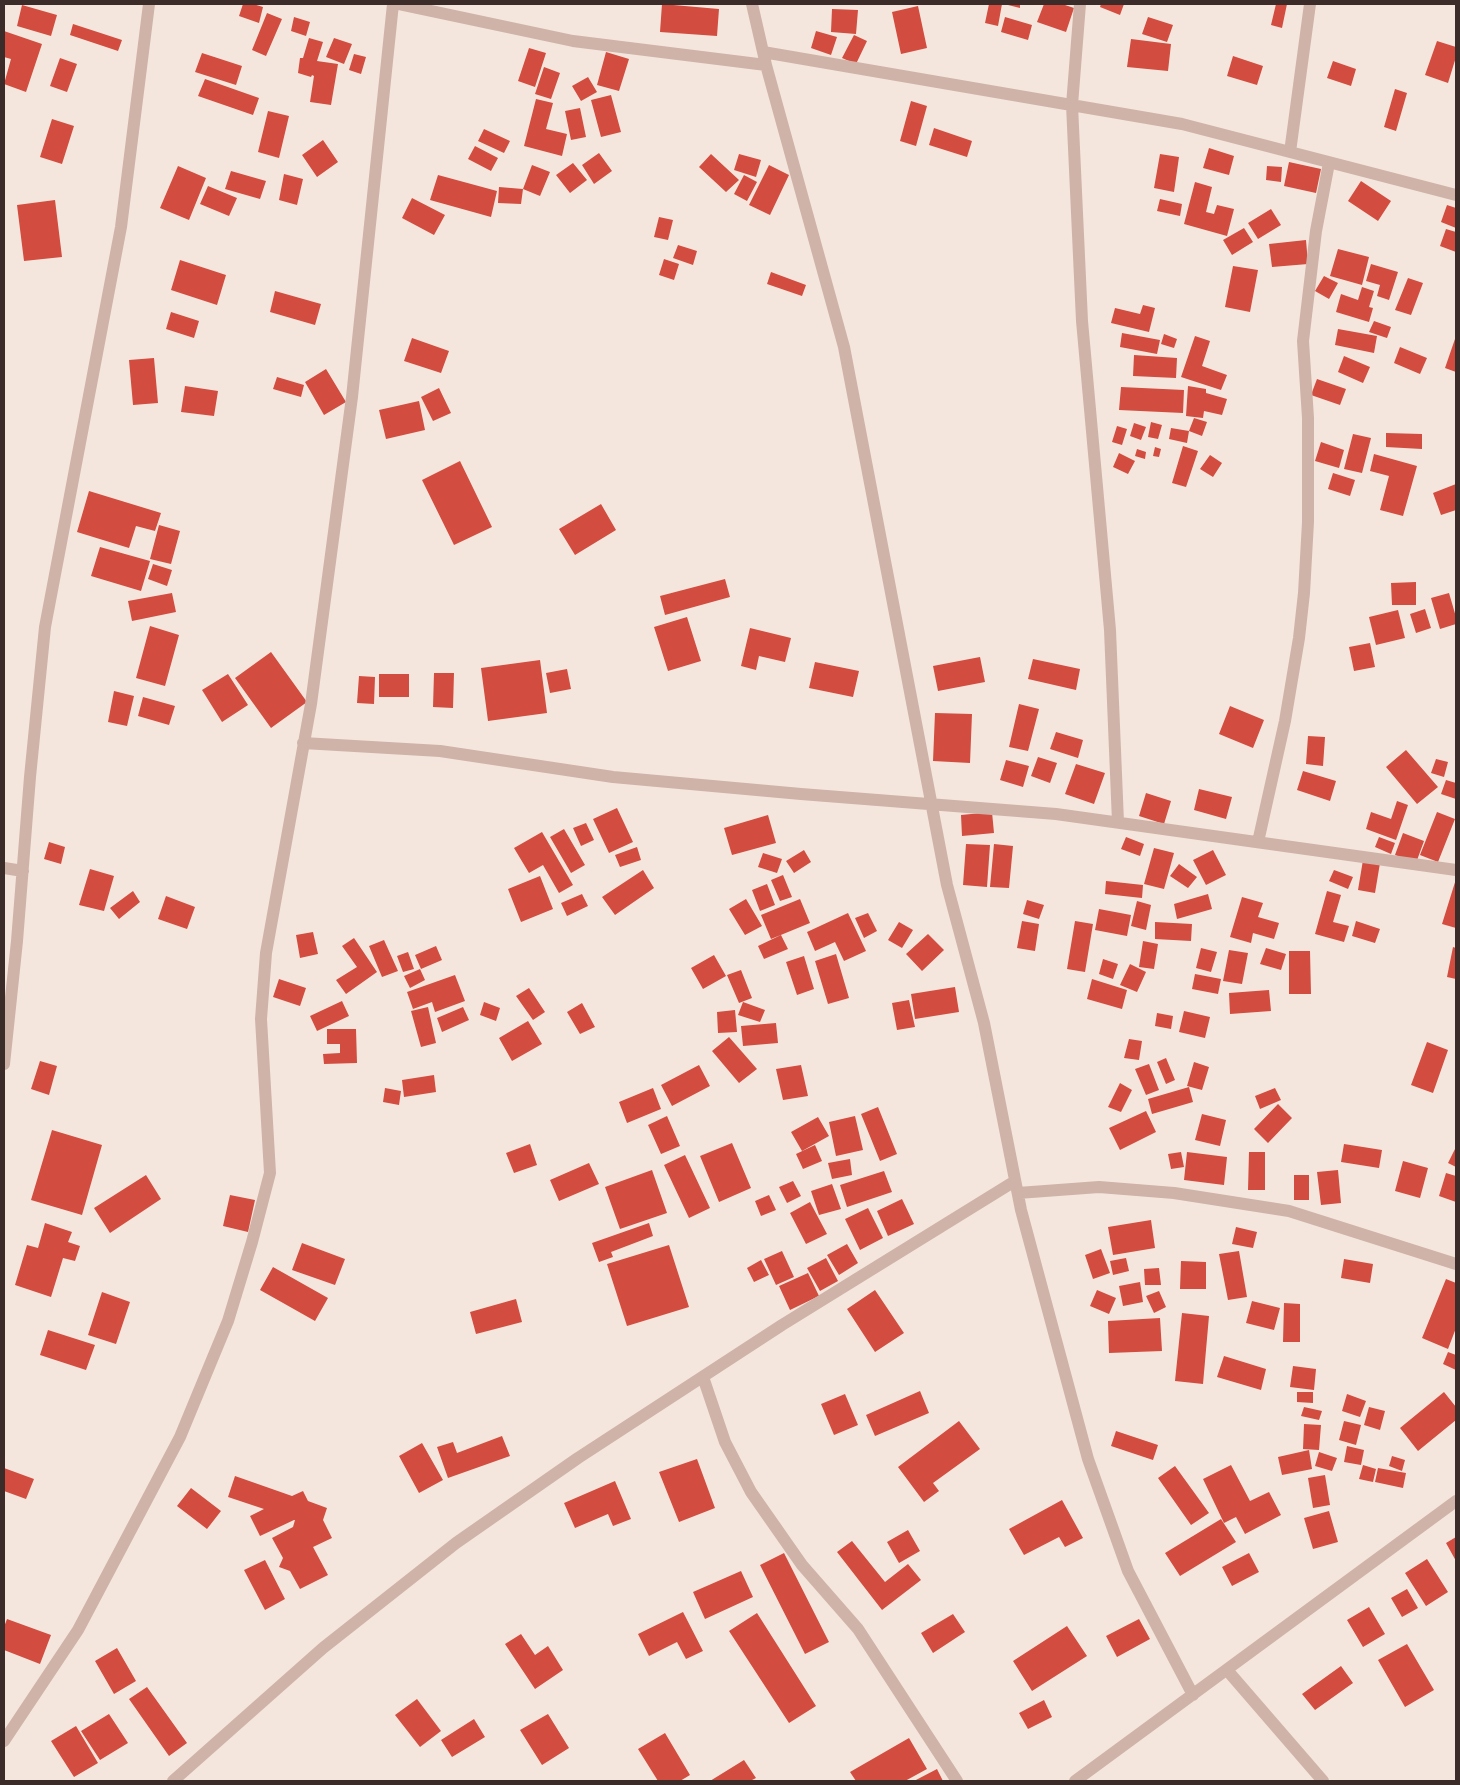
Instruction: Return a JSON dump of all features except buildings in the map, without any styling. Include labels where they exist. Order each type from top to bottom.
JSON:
[{"type":"street","points":[[4,1064],[18,941],[30,778],[45,627],[121,227],[149,4]]},
{"type":"street","points":[[4,1741],[78,1630],[180,1437],[228,1321],[252,1242],[270,1173],[260,1019],[266,953],[310,704],[352,397],[392,4]]},
{"type":"street","points":[[398,4],[573,41],[766,65]]},
{"type":"street","points":[[752,4],[766,65],[844,347],[947,885],[984,1023],[1017,1187],[1092,1468],[1128,1571],[1193,1695]]},
{"type":"street","points":[[1080,4],[1072,105],[1082,321],[1110,630],[1118,822]]},
{"type":"street","points":[[1290,152],[1310,4]]},
{"type":"street","points":[[763,52],[1182,124],[1456,195]]},
{"type":"street","points":[[1258,842],[1285,721],[1299,638],[1304,593],[1308,522],[1308,418],[1303,341],[1316,231],[1330,162]]},
{"type":"street","points":[[303,743],[440,751],[613,777],[1056,814],[1456,870]]},
{"type":"street","points":[[4,868],[23,871]]},
{"type":"street","points":[[173,1781],[323,1648],[456,1543],[578,1458],[790,1320],[1017,1187],[1099,1187],[1174,1193],[1288,1211],[1456,1264]]},
{"type":"street","points":[[703,1377],[725,1442],[751,1492],[802,1565],[858,1629],[957,1781]]},
{"type":"street","points":[[1075,1781],[1456,1501]]},
{"type":"street","points":[[1227,1670],[1323,1781]]}]
